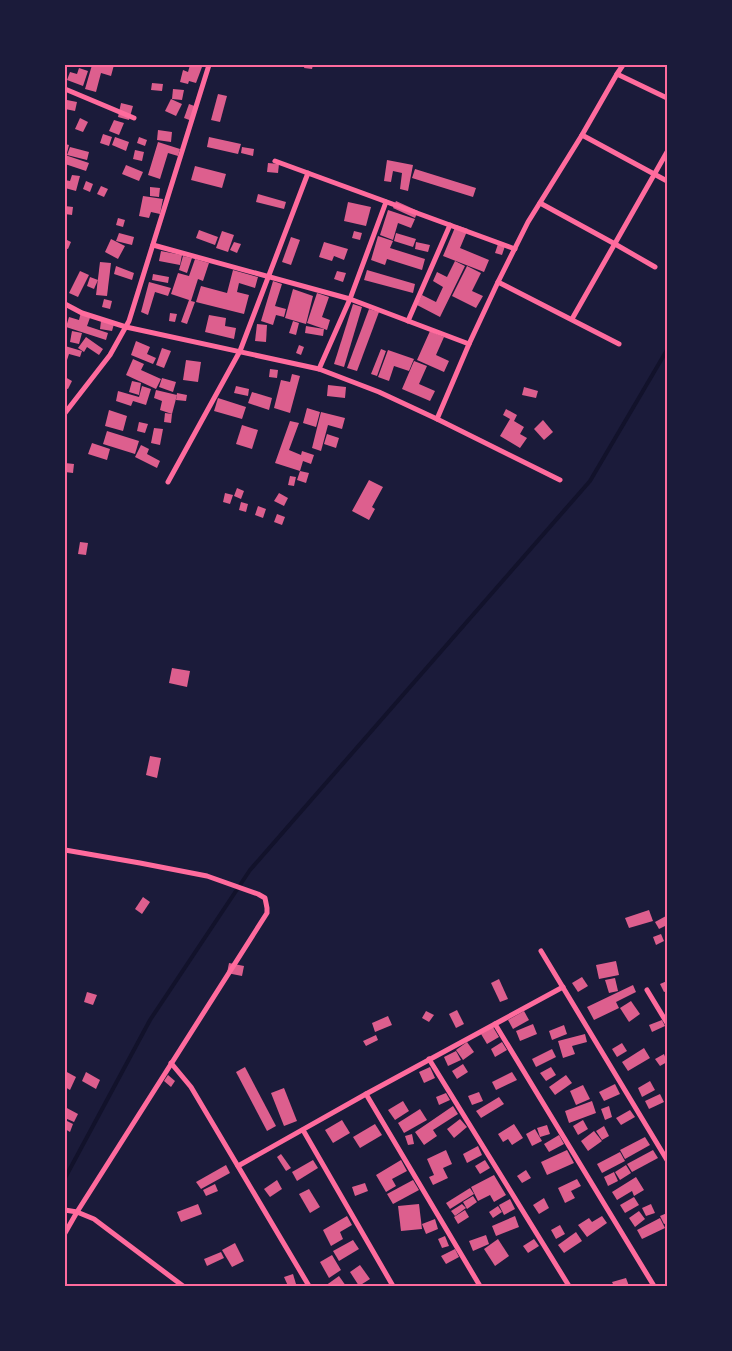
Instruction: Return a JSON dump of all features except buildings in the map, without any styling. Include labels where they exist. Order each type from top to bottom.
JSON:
[{"type":"street","points":[[65,413],[110,355],[129,321],[209,65]]},
{"type":"street","points":[[437,419],[469,344],[528,222],[624,65]]},
{"type":"street","points":[[617,74],[667,98]]},
{"type":"street","points":[[65,89],[134,118]]},
{"type":"street","points":[[582,135],[667,181]]},
{"type":"street","points":[[572,319],[667,152]]},
{"type":"street","points":[[275,160],[515,249]]},
{"type":"street","points":[[168,482],[240,351],[308,173]]},
{"type":"street","points":[[319,369],[350,299],[386,202]]},
{"type":"street","points":[[540,203],[655,267]]},
{"type":"street","points":[[408,321],[450,225]]},
{"type":"street","points":[[153,245],[350,299],[469,344]]},
{"type":"street","points":[[498,282],[619,344]]},
{"type":"street","points":[[65,304],[82,313],[126,327],[319,369],[380,392],[560,480]]},
{"type":"street","points":[[65,850],[207,876],[258,894],[265,898],[268,908],[65,1233]]},
{"type":"street","points":[[541,951],[667,1160]]},
{"type":"street","points":[[238,1166],[429,1059],[563,987]]},
{"type":"street","points":[[647,990],[667,1023]]},
{"type":"street","points":[[495,1024],[654,1286]]},
{"type":"street","points":[[429,1059],[568,1286]]},
{"type":"street","points":[[171,1063],[191,1087],[309,1286]]},
{"type":"street","points":[[366,1094],[480,1286]]},
{"type":"street","points":[[303,1130],[393,1286]]},
{"type":"street","points":[[65,1210],[77,1212],[94,1219],[183,1286]]},
{"type":"waterway","points":[[65,1178],[150,1020],[250,870],[590,481],[667,350]]}]
